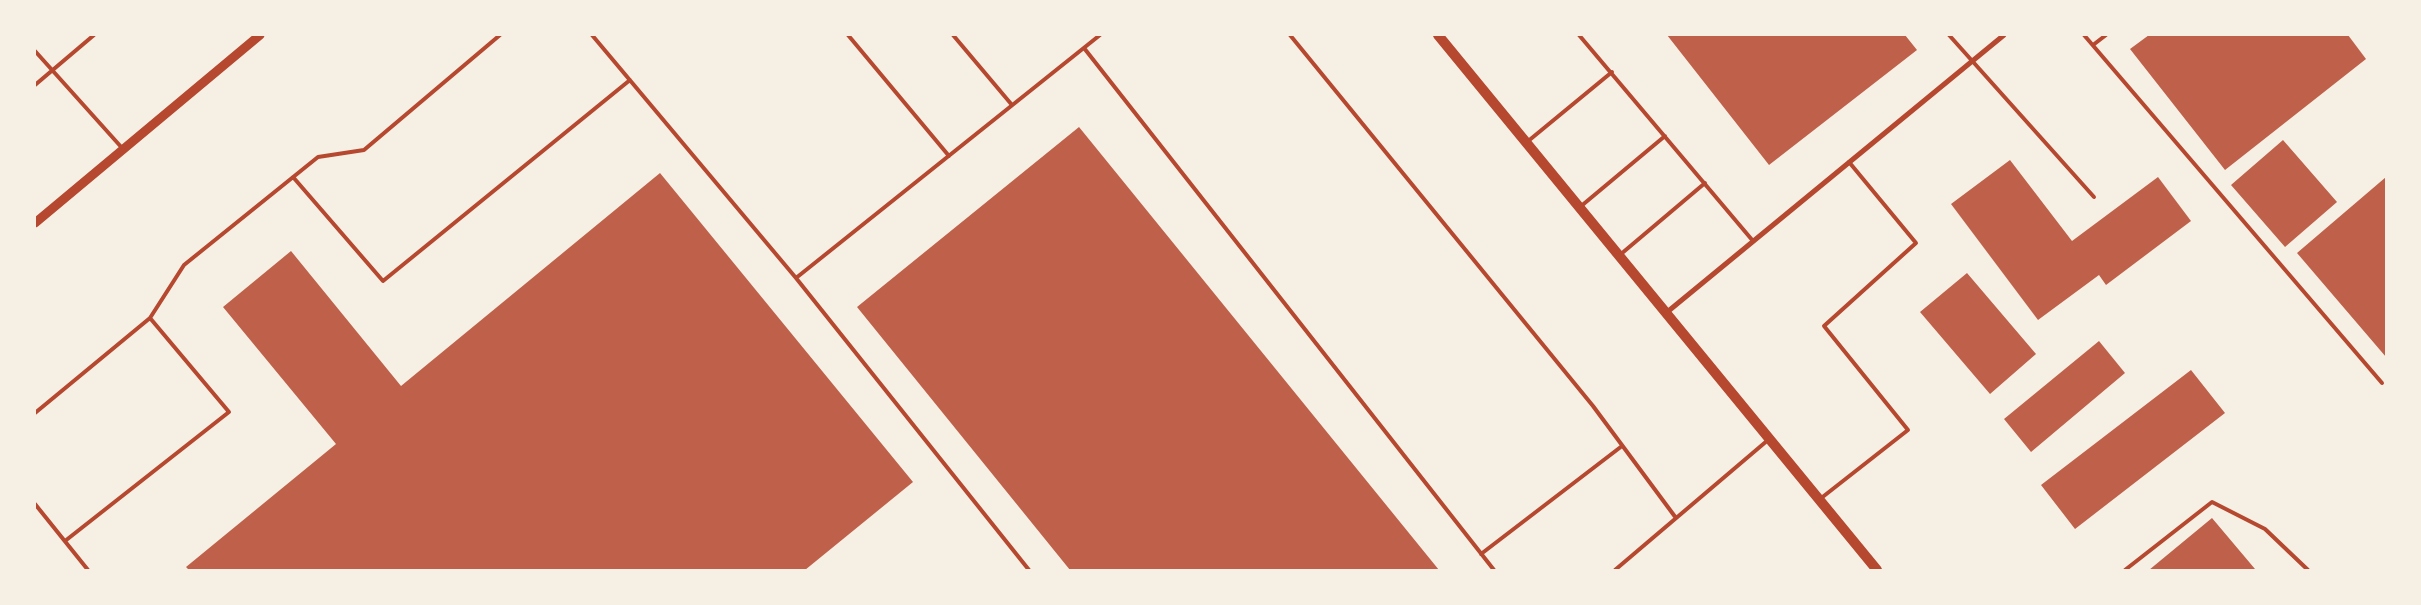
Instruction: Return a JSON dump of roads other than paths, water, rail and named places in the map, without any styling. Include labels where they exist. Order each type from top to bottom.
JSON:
[{"type":"main road","points":[[1440,36],[1618,256],[1878,570]]},
{"type":"street","points":[[35,223],[260,35]]},
{"type":"street","points":[[1665,313],[2004,35]]},
{"type":"lane","points":[[35,85],[94,35]]},
{"type":"lane","points":[[35,413],[150,318],[184,265],[318,157],[364,150],[500,35]]},
{"type":"lane","points":[[592,35],[796,278],[1029,570]]},
{"type":"lane","points":[[848,35],[949,156]]},
{"type":"lane","points":[[953,35],[1012,105]]},
{"type":"lane","points":[[796,278],[1100,35]]},
{"type":"lane","points":[[1290,35],[1587,399],[1676,518]]},
{"type":"lane","points":[[1579,35],[1753,241]]},
{"type":"lane","points":[[1950,35],[1971,61],[2094,197]]},
{"type":"lane","points":[[2084,35],[2382,383]]},
{"type":"lane","points":[[2093,46],[2106,35]]},
{"type":"lane","points":[[1084,48],[1494,570]]},
{"type":"lane","points":[[35,51],[122,149]]},
{"type":"lane","points":[[1526,143],[1612,72]]},
{"type":"lane","points":[[293,177],[383,282],[630,80]]},
{"type":"lane","points":[[1579,208],[1666,136]]},
{"type":"lane","points":[[1820,500],[1908,430],[1824,326],[1916,243],[1849,162]]},
{"type":"lane","points":[[1618,256],[1705,183]]},
{"type":"lane","points":[[64,541],[229,412],[150,318]]},
{"type":"lane","points":[[1615,570],[1769,439]]},
{"type":"lane","points":[[1481,554],[1622,446]]},
{"type":"lane","points":[[2125,570],[2212,502],[2265,528],[2308,570]]},
{"type":"lane","points":[[35,504],[88,570]]}]
